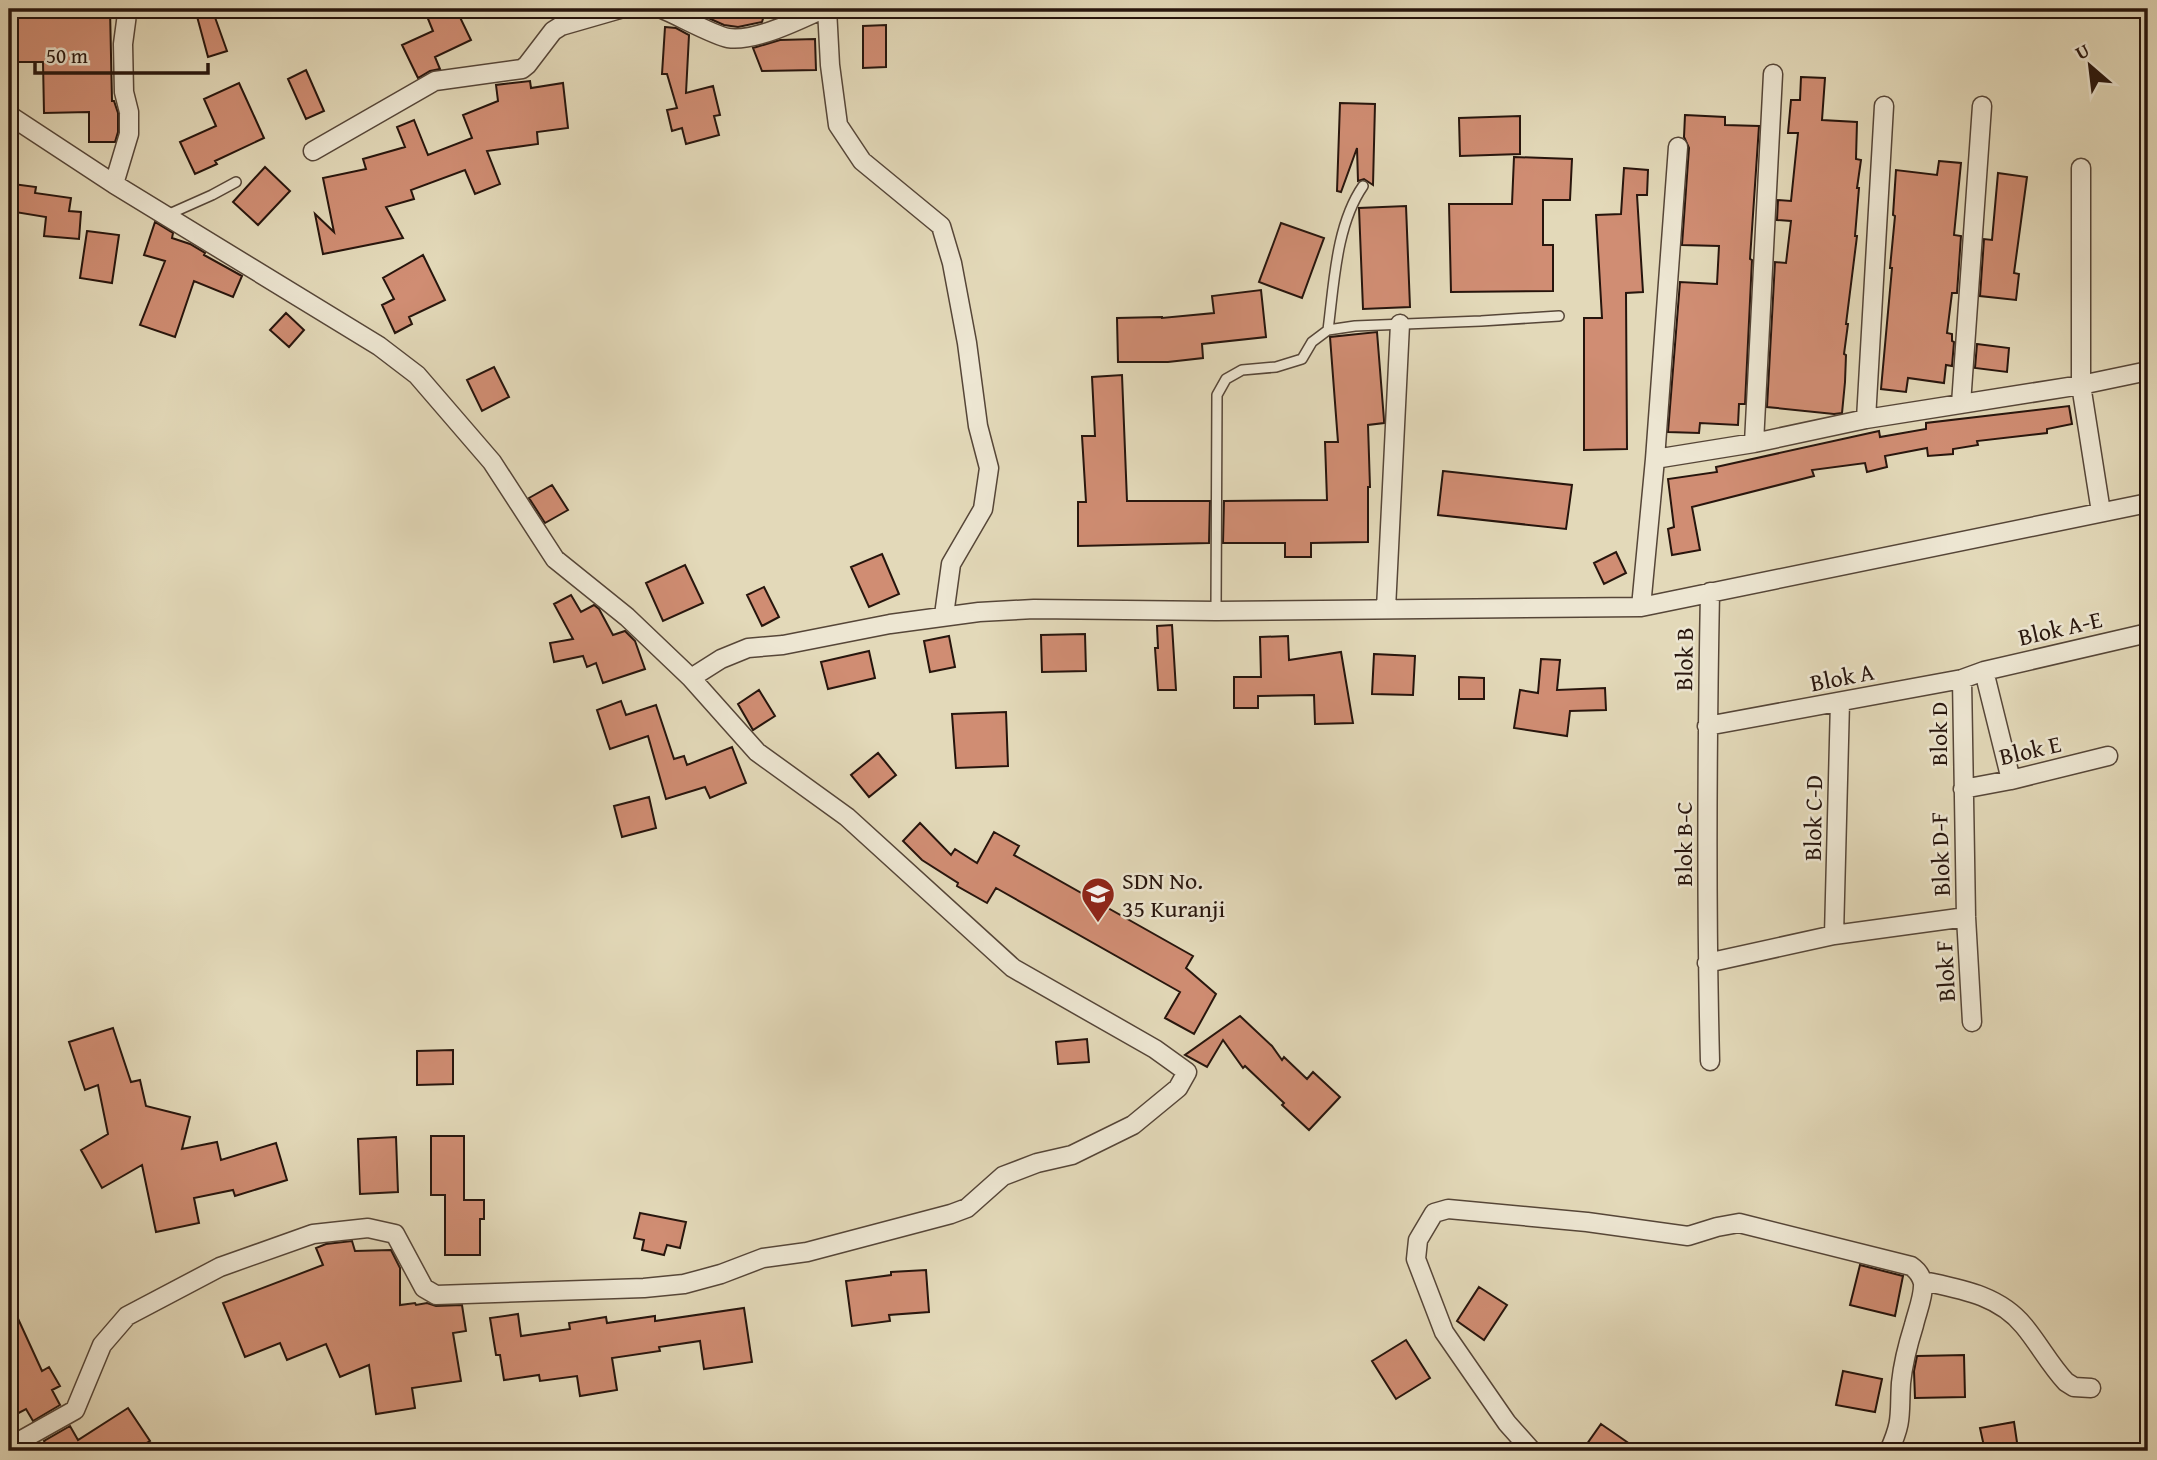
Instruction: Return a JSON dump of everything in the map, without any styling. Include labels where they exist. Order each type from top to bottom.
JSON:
[{"type":"street","points":[[114,184],[129,134],[129,112],[124,92],[123,44],[127,14],[133,9]]},
{"type":"street","points":[[313,151],[435,81],[522,69],[553,31],[561,26],[621,9]]},
{"type":"street","points":[[662,9],[728,38],[781,28],[825,9],[838,125],[862,161],[941,226],[952,263],[967,343],[978,426],[989,468],[983,509],[951,564],[944,615]]},
{"type":"street","points":[[1754,443],[1773,74]]},
{"type":"street","points":[[1866,419],[1884,106]]},
{"type":"street","points":[[1961,404],[1982,106]]},
{"type":"street","points":[[9,115],[114,184],[379,346],[417,374],[492,462],[555,559],[627,617],[691,678],[757,752],[847,817],[1013,968],[1186,1069],[1187,1073],[1178,1088],[1133,1125],[1072,1155],[1037,1163],[1003,1176],[967,1208],[828,1247],[763,1258],[721,1275],[684,1284],[644,1288],[436,1295],[424,1288],[394,1234],[368,1228],[313,1234],[220,1267],[127,1316],[102,1345],[75,1410],[9,1447]]},
{"type":"street","points":[[1641,607],[1678,147]]},
{"type":"street","points":[[2081,168],[2081,385],[2101,512]]},
{"type":"street","points":[[1386,609],[1400,324]]},
{"type":"street","points":[[1655,459],[1754,443],[1866,419],[2081,385],[2148,371]]},
{"type":"street","points":[[691,678],[721,659],[748,648],[783,645],[944,615],[1034,609],[1216,611],[1641,607],[2148,503]]},
{"type":"street","name":"Blok B","points":[[1707,726],[1710,592]]},
{"type":"street","name":"Blok A-E","points":[[1984,671],[2148,633]]},
{"type":"street","points":[[1984,671],[2011,780]]},
{"type":"street","name":"Blok A","points":[[1707,726],[1962,679],[1984,671]]},
{"type":"street","name":"Blok D","points":[[1962,679],[1963,789]]},
{"type":"street","name":"Blok C-D","points":[[1834,935],[1840,702]]},
{"type":"street","name":"Blok B-C","points":[[1707,726],[1707,963]]},
{"type":"street","name":"Blok E","points":[[1963,789],[2108,756]]},
{"type":"street","name":"Blok D-F","points":[[1963,789],[1966,917]]},
{"type":"street","points":[[1710,1061],[1707,963],[1834,935],[1966,917]]},
{"type":"street","name":"Blok F","points":[[1966,917],[1972,1022]]},
{"type":"street","points":[[1532,1451],[1507,1423],[1444,1332],[1416,1259],[1418,1240],[1434,1213],[1448,1209],[1587,1222],[1688,1236],[1739,1223],[1911,1266],[1917,1270],[1923,1281],[1923,1293],[1903,1372],[1899,1428],[1889,1451]]},
{"type":"street","points":[[1923,1281],[1964,1290],[2002,1305],[2024,1326],[2066,1382],[2074,1387],[2091,1388]]},
{"type":"lane","points":[[166,216],[236,182]]},
{"type":"lane","points":[[1328,330],[1338,254],[1355,197],[1363,186]]},
{"type":"lane","points":[[1216,611],[1217,396],[1226,379],[1242,370],[1276,367],[1302,359],[1312,342],[1328,330],[1355,326],[1559,316]]},
{"type":"building","points":[[16,9],[110,9],[112,101],[118,113],[115,142],[89,142],[89,112],[44,113],[43,62],[16,62]]},
{"type":"building","points":[[195,9],[212,9],[227,51],[208,57]]},
{"type":"building","points":[[424,9],[456,9],[471,40],[435,57],[440,69],[418,78],[402,45],[433,31]]},
{"type":"building","points":[[688,9],[766,9],[762,22],[738,27],[724,25]]},
{"type":"building","points":[[886,25],[886,67],[863,68],[863,26]]},
{"type":"building","points":[[665,27],[676,28],[689,35],[686,93],[713,86],[720,115],[714,116],[719,135],[686,144],[682,128],[672,131],[667,110],[677,108],[667,74],[662,74]]},
{"type":"building","points":[[815,39],[816,70],[762,71],[753,48],[780,40]]},
{"type":"building","points":[[306,70],[324,111],[306,119],[288,79]]},
{"type":"building","points":[[1801,77],[1825,78],[1822,120],[1857,122],[1856,159],[1861,160],[1857,188],[1857,236],[1846,324],[1842,413],[1834,414],[1767,407],[1775,262],[1786,263],[1791,221],[1777,220],[1778,200],[1791,201],[1798,133],[1788,133],[1791,100],[1800,100]]},
{"type":"building","points":[[530,81],[531,88],[563,83],[568,128],[537,132],[538,144],[487,151],[500,184],[475,194],[465,170],[411,190],[414,199],[386,207],[403,238],[323,254],[315,214],[334,232],[323,178],[366,169],[363,159],[405,147],[397,127],[414,120],[428,155],[472,138],[463,115],[498,101],[496,85]]},
{"type":"building","points":[[239,83],[264,138],[215,161],[217,164],[195,174],[180,142],[216,126],[204,99]]},
{"type":"building","points":[[1340,103],[1375,104],[1373,185],[1364,179],[1358,181],[1357,148],[1341,192],[1337,191]]},
{"type":"building","points":[[1685,115],[1725,117],[1725,125],[1759,126],[1750,259],[1745,404],[1739,404],[1738,425],[1700,423],[1699,433],[1668,432],[1680,282],[1717,284],[1719,246],[1682,245],[1689,148],[1684,137]]},
{"type":"building","points":[[1520,116],[1520,154],[1460,156],[1459,118]]},
{"type":"building","points":[[1514,157],[1572,159],[1570,200],[1543,200],[1543,245],[1553,245],[1553,291],[1451,292],[1449,204],[1512,204]]},
{"type":"building","points":[[1939,161],[1961,163],[1954,235],[1961,236],[1957,293],[1952,293],[1947,333],[1952,334],[1954,342],[1952,366],[1946,365],[1944,383],[1908,378],[1906,392],[1881,389],[1892,268],[1896,170],[1937,175]]},
{"type":"building","points":[[265,167],[290,191],[258,225],[233,202]]},
{"type":"building","points":[[1624,168],[1648,170],[1647,195],[1637,195],[1643,292],[1626,293],[1627,449],[1584,450],[1584,318],[1602,318],[1596,215],[1621,214]]},
{"type":"building","points":[[1998,173],[2027,177],[2014,273],[2019,274],[2016,300],[1980,296],[1984,239],[1992,240]]},
{"type":"building","points":[[13,184],[36,187],[35,193],[71,198],[69,211],[81,212],[79,239],[44,236],[46,217],[9,211]]},
{"type":"building","points":[[1406,206],[1410,307],[1363,309],[1359,208]]},
{"type":"building","points":[[155,222],[173,233],[172,238],[190,244],[242,276],[233,297],[194,281],[175,337],[140,325],[165,261],[144,255]]},
{"type":"building","points":[[1281,223],[1324,238],[1302,298],[1259,282]]},
{"type":"building","points":[[87,231],[119,235],[112,283],[80,278]]},
{"type":"building","points":[[423,255],[445,300],[409,317],[412,324],[395,333],[382,305],[394,299],[383,278]]},
{"type":"building","points":[[1261,290],[1266,337],[1202,344],[1203,358],[1168,362],[1118,362],[1117,318],[1162,318],[1214,313],[1212,296]]},
{"type":"building","points":[[286,313],[304,330],[289,347],[270,330]]},
{"type":"building","points":[[1377,332],[1384,423],[1368,425],[1368,542],[1311,543],[1311,557],[1285,557],[1285,543],[1223,543],[1224,501],[1327,500],[1325,442],[1338,442],[1330,337]]},
{"type":"building","points":[[1977,344],[2009,348],[2007,372],[1975,368]]},
{"type":"building","points":[[494,367],[509,397],[482,411],[467,380]]},
{"type":"building","points":[[1122,375],[1127,501],[1210,501],[1209,543],[1078,546],[1078,502],[1086,502],[1082,436],[1095,436],[1092,377]]},
{"type":"building","points":[[2069,406],[2072,424],[2047,429],[2047,433],[1977,441],[1978,445],[1953,449],[1953,454],[1928,456],[1927,448],[1885,456],[1887,467],[1867,472],[1865,463],[1812,470],[1814,476],[1692,507],[1700,550],[1672,555],[1668,529],[1674,527],[1668,479],[1717,472],[1716,467],[1879,431],[1880,437],[1926,429],[1926,423]]},
{"type":"building","points":[[1443,471],[1572,485],[1566,529],[1438,515]]},
{"type":"building","points":[[552,485],[568,510],[545,523],[529,498]]},
{"type":"building","points":[[1616,552],[1626,573],[1604,584],[1594,563]]},
{"type":"building","points":[[882,554],[899,594],[869,607],[851,567]]},
{"type":"building","points":[[685,565],[703,603],[663,621],[646,583]]},
{"type":"building","points":[[764,587],[779,617],[762,626],[747,595]]},
{"type":"building","points":[[571,595],[581,612],[594,605],[599,609],[613,635],[625,631],[635,641],[645,669],[603,683],[596,663],[587,667],[583,656],[554,662],[550,643],[573,639],[554,604]]},
{"type":"building","points":[[1172,625],[1176,690],[1158,690],[1155,648],[1158,648],[1157,626]]},
{"type":"building","points":[[1085,634],[1086,671],[1042,672],[1041,635]]},
{"type":"building","points":[[949,636],[955,667],[930,672],[924,641]]},
{"type":"building","points":[[1288,636],[1289,660],[1341,652],[1353,723],[1315,724],[1314,695],[1258,696],[1258,708],[1234,708],[1234,677],[1261,677],[1260,637]]},
{"type":"building","points":[[869,651],[875,678],[828,689],[821,662]]},
{"type":"building","points":[[1374,654],[1415,656],[1413,695],[1372,694]]},
{"type":"building","points":[[1541,659],[1560,660],[1557,690],[1605,688],[1606,710],[1570,711],[1567,736],[1514,728],[1520,690],[1538,693]]},
{"type":"building","points":[[1459,677],[1484,678],[1484,699],[1459,699]]},
{"type":"building","points":[[759,690],[775,716],[753,730],[738,704]]},
{"type":"building","points":[[621,701],[626,715],[656,705],[674,759],[684,756],[687,765],[732,747],[746,783],[710,798],[705,787],[666,799],[648,736],[610,749],[597,710]]},
{"type":"building","points":[[1006,712],[1008,766],[956,768],[952,714]]},
{"type":"building","points":[[878,753],[896,775],[869,797],[851,775]]},
{"type":"building","points":[[649,797],[656,828],[622,837],[614,806]]},
{"type":"building","points":[[920,823],[951,855],[955,849],[977,863],[994,832],[1019,846],[1014,855],[1193,956],[1186,968],[1216,994],[1194,1034],[1165,1018],[1180,992],[996,888],[987,903],[957,886],[958,883],[922,860],[903,841]]},
{"type":"building","points":[[1240,1016],[1272,1046],[1282,1060],[1284,1057],[1307,1079],[1313,1072],[1340,1097],[1309,1130],[1245,1066],[1243,1068],[1223,1040],[1207,1067],[1185,1055]]},
{"type":"building","points":[[113,1028],[131,1082],[140,1080],[146,1106],[190,1117],[182,1149],[217,1142],[221,1160],[276,1143],[287,1180],[235,1196],[233,1190],[194,1198],[199,1223],[156,1232],[142,1165],[102,1188],[81,1150],[108,1134],[98,1085],[85,1090],[69,1042]]},
{"type":"building","points":[[1087,1039],[1089,1062],[1058,1064],[1056,1042]]},
{"type":"building","points":[[453,1050],[453,1084],[417,1085],[417,1051]]},
{"type":"building","points":[[431,1136],[464,1136],[464,1200],[484,1200],[484,1219],[480,1219],[480,1255],[445,1255],[445,1195],[431,1195]]},
{"type":"building","points":[[396,1137],[398,1192],[360,1194],[358,1139]]},
{"type":"building","points":[[640,1213],[686,1222],[680,1248],[667,1245],[664,1255],[642,1250],[644,1240],[634,1238]]},
{"type":"building","points":[[352,1241],[355,1251],[391,1250],[400,1268],[400,1305],[462,1305],[466,1331],[453,1333],[461,1381],[412,1388],[415,1408],[376,1414],[369,1365],[340,1377],[326,1344],[287,1360],[280,1343],[245,1357],[223,1303],[323,1265],[316,1248]]},
{"type":"building","points":[[1860,1265],[1903,1276],[1895,1316],[1850,1305]]},
{"type":"building","points":[[926,1270],[929,1312],[889,1315],[890,1321],[852,1326],[846,1281],[891,1275],[891,1272]]},
{"type":"building","points":[[1479,1287],[1507,1305],[1484,1340],[1457,1321]]},
{"type":"building","points":[[9,1299],[42,1371],[49,1367],[60,1386],[52,1390],[60,1405],[33,1421],[26,1409],[9,1418]]},
{"type":"building","points":[[744,1308],[752,1362],[704,1369],[700,1341],[659,1347],[660,1351],[612,1358],[617,1390],[580,1396],[577,1376],[540,1381],[539,1375],[504,1380],[500,1355],[496,1355],[490,1318],[518,1314],[521,1336],[570,1329],[569,1323],[606,1317],[607,1323],[655,1316],[655,1321]]},
{"type":"building","points":[[1406,1340],[1430,1378],[1396,1399],[1372,1361]]},
{"type":"building","points":[[1964,1355],[1965,1397],[1915,1398],[1914,1371],[1917,1356]]},
{"type":"building","points":[[1843,1371],[1882,1379],[1875,1412],[1836,1405]]},
{"type":"building","points":[[128,1408],[150,1441],[145,1444],[148,1451],[49,1451],[44,1441],[70,1426],[78,1440]]},
{"type":"building","points":[[2014,1422],[2018,1449],[1985,1451],[1980,1428]]},
{"type":"building","points":[[1601,1424],[1640,1451],[1582,1451]]},
{"type":"place","name":"SDN No. 35 Kuranji","points":[[1098,924]]}]
